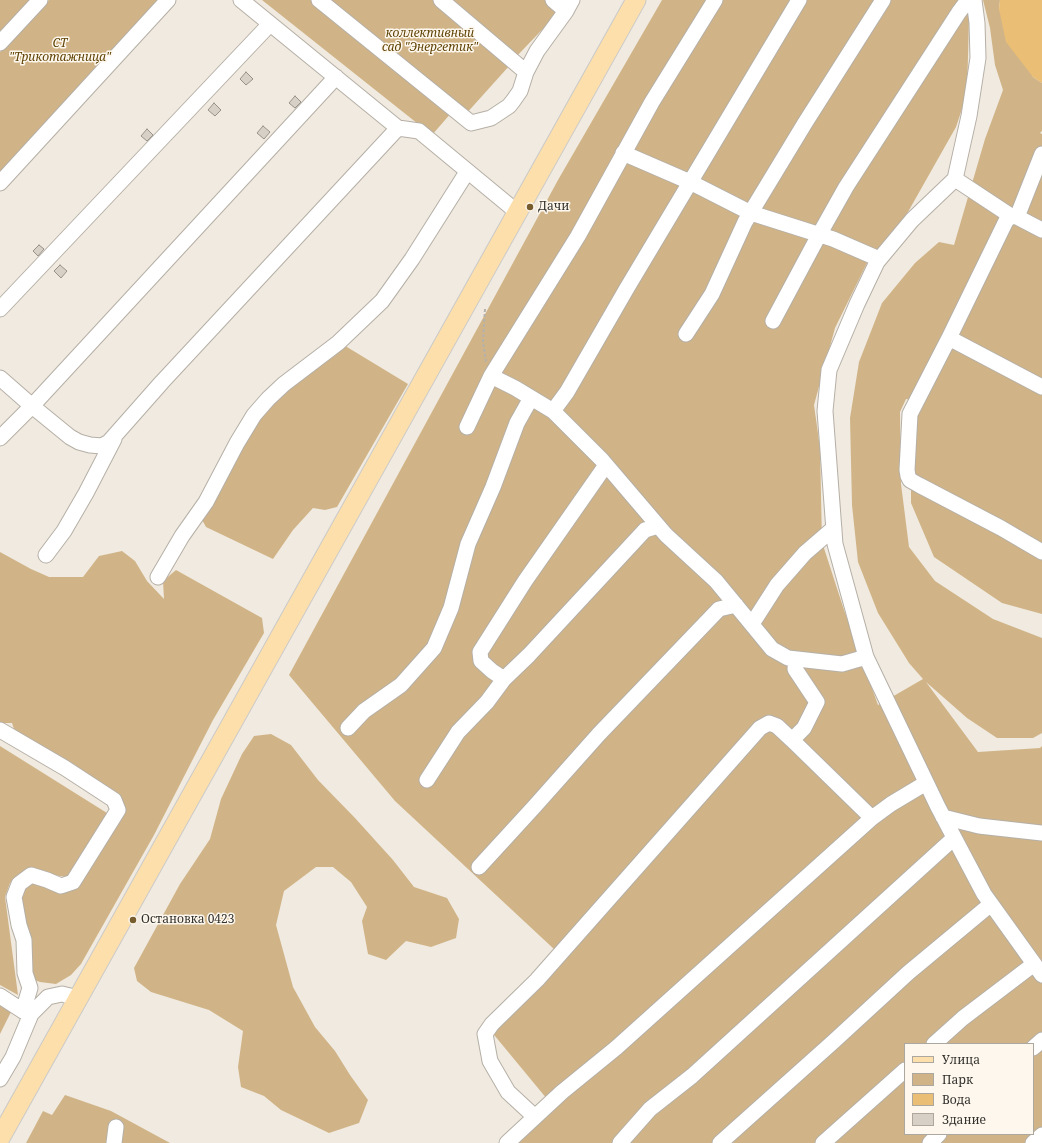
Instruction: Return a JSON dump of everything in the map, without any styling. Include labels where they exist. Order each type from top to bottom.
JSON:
[{"type":"main road","points":[[0,1138],[636,0]]},
{"type":"street","points":[[0,43],[40,0]]},
{"type":"street","points":[[0,183],[168,0]]},
{"type":"street","points":[[242,0],[398,128],[419,131],[517,212]]},
{"type":"street","points":[[319,0],[471,123],[491,118],[509,106],[520,91],[526,72],[537,52],[569,5],[554,0]]},
{"type":"street","points":[[441,0],[526,72]]},
{"type":"street","points":[[467,427],[491,376],[578,236],[652,102],[715,0]]},
{"type":"street","points":[[553,412],[567,392],[627,288],[799,0]]},
{"type":"street","points":[[686,334],[712,294],[745,222],[805,123],[883,0]]},
{"type":"street","points":[[773,322],[846,187],[968,0]]},
{"type":"street","points":[[935,1043],[963,1018],[1038,969],[984,894],[926,783],[866,657],[835,544],[825,410],[829,370],[857,304],[879,259],[912,220],[956,179],[969,116],[978,58],[977,23],[974,0]]},
{"type":"street","points":[[0,309],[270,24]]},
{"type":"street","points":[[0,438],[32,406],[336,77]]},
{"type":"street","points":[[0,378],[70,437],[79,442],[90,445],[102,446],[109,442],[166,376],[398,128]]},
{"type":"street","points":[[623,154],[690,182],[751,213],[833,239],[879,259]]},
{"type":"street","points":[[1042,154],[1014,216],[1006,221],[910,414],[907,470],[910,480],[918,485],[1001,528],[1042,552]]},
{"type":"street","points":[[158,577],[182,536],[206,502],[237,443],[254,415],[284,384],[338,343],[382,301],[412,259],[467,172]]},
{"type":"street","points":[[956,179],[1014,216],[1042,230]]},
{"type":"street","points":[[949,338],[1042,387]]},
{"type":"street","points":[[491,376],[515,388],[553,412],[606,465],[658,526],[716,581],[772,648],[788,658],[842,664],[866,657]]},
{"type":"street","points":[[348,728],[364,711],[401,685],[434,648],[451,608],[468,544],[493,486],[517,423],[532,398]]},
{"type":"street","points":[[46,555],[64,531],[119,430]]},
{"type":"street","points":[[504,679],[481,661],[480,652],[525,581],[606,465]]},
{"type":"street","points":[[427,780],[458,732],[487,702],[504,679],[556,627],[645,530],[658,526]]},
{"type":"street","points":[[752,624],[777,585],[805,553],[834,528]]},
{"type":"street","points":[[479,867],[534,808],[599,734],[719,609],[736,605]]},
{"type":"street","points":[[792,740],[804,728],[817,702],[795,669],[796,659]]},
{"type":"street","points":[[535,1117],[508,1092],[490,1061],[485,1034],[492,1024],[537,980],[760,728],[769,723],[777,726],[872,818]]},
{"type":"street","points":[[0,730],[65,768],[114,800],[118,810],[73,882],[61,886],[31,875],[19,884],[14,897],[19,925],[24,940],[25,973],[30,988],[27,1012],[13,1057],[0,1079]]},
{"type":"street","points":[[507,1143],[562,1092],[616,1048],[872,818],[891,804],[926,783]]},
{"type":"street","points":[[943,817],[979,826],[1042,833]]},
{"type":"street","points":[[620,1143],[650,1109],[692,1076],[954,838]]},
{"type":"street","points":[[720,1143],[834,1042],[908,973],[991,904]]},
{"type":"street","points":[[27,1012],[48,997],[62,994],[78,998]]},
{"type":"street","points":[[0,996],[27,1012]]},
{"type":"street","points":[[1034,1047],[1042,1040]]},
{"type":"street","points":[[823,1143],[904,1071]]},
{"type":"street","points":[[114,1143],[116,1127]]},
{"type":"street","points":[[930,1143],[938,1135]]},
{"type":"street","points":[[1033,1143],[1042,1135]]},
{"type":"path","points":[[485,309],[483,342],[486,365],[491,376]]},
{"type":"green space","name":"СТ \"Трикотажница\"","points":[[0,0],[36,0],[0,40]]},
{"type":"green space","name":"СТ \"Трикотажница\"","points":[[49,0],[165,0],[0,177],[0,52]]},
{"type":"green space","name":"коллективный сад \"Энергетик\"","points":[[262,0],[315,0],[452,112],[432,135]]},
{"type":"green space","name":"коллективный сад \"Энергетик\"","points":[[329,0],[435,0],[510,65],[465,115]]},
{"type":"green space","name":"коллективный сад \"Энергетик\"","points":[[449,0],[545,0],[559,12],[515,58]]},
{"type":"green space","points":[[662,0],[965,0],[969,19],[967,94],[956,127],[904,219],[868,261],[835,328],[814,405],[820,448],[822,542],[844,610],[878,705],[923,679],[909,663],[878,613],[858,562],[852,505],[850,418],[859,362],[882,303],[915,263],[939,242],[954,245],[985,139],[1003,90],[995,65],[990,28],[983,0],[1000,0],[999,9],[1033,77],[1042,83],[1042,131],[1040,133],[1042,134],[1042,614],[1002,603],[934,557],[911,503],[911,400],[906,399],[900,412],[901,484],[909,547],[935,581],[993,619],[1042,638],[1042,733],[1033,738],[997,738],[967,718],[926,682],[978,752],[1040,748],[1042,746],[1042,1143],[514,1143],[552,1105],[490,1030],[555,950],[395,801],[289,675],[558,180]]},
{"type":"green space","points":[[342,344],[408,384],[337,507],[325,510],[313,508],[293,530],[273,559],[206,527],[201,518],[257,417]]},
{"type":"green space","points":[[122,551],[135,561],[147,581],[164,599],[163,581],[176,570],[262,618],[264,633],[213,720],[154,835],[81,964],[71,975],[56,984],[40,982],[32,979],[19,899],[22,888],[32,881],[60,892],[123,811],[68,777],[21,751],[12,723],[0,723],[0,552],[49,577],[83,577],[99,556]]},
{"type":"green space","points":[[271,734],[291,745],[318,780],[393,860],[414,887],[447,898],[459,919],[456,938],[431,947],[406,941],[386,960],[368,954],[362,921],[367,907],[351,882],[333,867],[316,867],[284,891],[276,925],[293,987],[315,1027],[335,1051],[368,1100],[359,1123],[329,1133],[281,1110],[264,1096],[241,1087],[238,1067],[243,1031],[209,1010],[151,992],[137,981],[134,968],[180,884],[210,839],[221,799],[242,754],[254,736]]},
{"type":"green space","points":[[0,746],[107,813],[68,877],[52,875],[29,867],[10,883],[5,897],[18,995],[0,985]]},
{"type":"green space","points":[[0,1000],[13,1008],[0,1034]]},
{"type":"green space","points":[[65,1095],[111,1111],[170,1143],[26,1143],[43,1111],[52,1115]]},
{"type":"water","points":[[1000,0],[1042,0],[1042,83],[1033,77],[1006,42],[999,9]]},
{"type":"building","points":[[246,72],[253,79],[246,85],[240,79]]},
{"type":"building","points":[[295,96],[301,102],[295,108],[289,103]]},
{"type":"building","points":[[214,103],[221,110],[215,116],[208,110]]},
{"type":"building","points":[[263,126],[270,132],[264,139],[257,133]]},
{"type":"building","points":[[147,129],[153,135],[147,141],[141,136]]},
{"type":"building","points":[[39,245],[44,249],[38,256],[33,251]]},
{"type":"building","points":[[60,265],[67,271],[61,278],[54,271]]},
{"type":"place","name":"Дачи","points":[[530,207]]},
{"type":"place","name":"Остановка 0423","points":[[133,920]]}]
